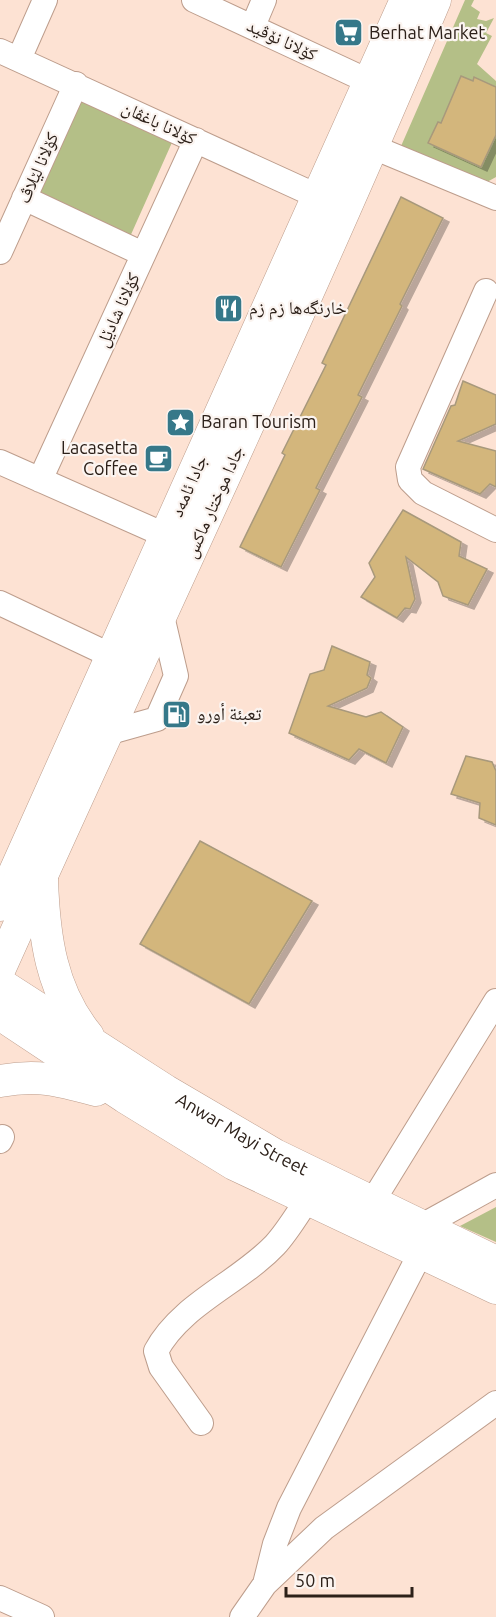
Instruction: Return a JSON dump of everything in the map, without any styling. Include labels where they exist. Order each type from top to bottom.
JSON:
[{"type":"main road","name":"جادا ئامەد","points":[[0,905],[19,875],[112,656],[406,0]]},
{"type":"main road","name":"جادا موختار ماكس","points":[[0,968],[19,875],[107,733],[374,147],[435,0]]},
{"type":"main road","points":[[19,875],[44,926],[51,966],[72,1016],[97,1046]]},
{"type":"main road","name":"Anwar Mayi Street","points":[[0,984],[166,1091],[275,1155],[371,1204],[420,1240],[496,1288]]},
{"type":"main road","name":"Anwar Mayi Street","points":[[0,1014],[125,1097],[234,1164],[307,1200],[420,1240],[496,1263]]},
{"type":"main road","points":[[0,1081],[28,1076],[57,1078],[125,1097]]},
{"type":"street","points":[[9,55],[45,0]]},
{"type":"street","name":"کۆلانا نۆڤید","points":[[195,0],[368,81]]},
{"type":"street","points":[[253,26],[264,0]]},
{"type":"street","name":"کۆلانا باغڤان","points":[[9,55],[317,196]]},
{"type":"street","name":"کۆلانا لێلاڤ","points":[[0,252],[76,84]]},
{"type":"street","name":"کۆلانا شادێل","points":[[40,480],[196,140]]},
{"type":"street","points":[[374,147],[496,198]]},
{"type":"street","points":[[24,198],[143,254]]},
{"type":"street","points":[[486,291],[408,467],[410,480],[423,493],[496,530]]},
{"type":"street","points":[[0,462],[167,536]]},
{"type":"street","points":[[0,603],[112,656]]},
{"type":"street","points":[[371,1204],[496,1001]]},
{"type":"street","points":[[266,1584],[275,1544],[289,1508],[420,1240],[496,1185]]},
{"type":"street","points":[[201,1423],[161,1367],[156,1352],[163,1339],[180,1321],[275,1245],[307,1200]]},
{"type":"street","points":[[242,1617],[266,1584],[324,1528],[496,1403]]},
{"type":"street","points":[[0,1598],[42,1617]]},
{"type":"green space","points":[[465,0],[474,0],[471,6],[480,12],[477,19],[486,21],[494,18],[486,33],[492,36],[477,64],[496,81],[496,177],[487,182],[398,153]]},
{"type":"green space","points":[[80,96],[174,138],[129,239],[35,197]]},
{"type":"green space","points":[[496,1207],[496,1242],[460,1226]]},
{"type":"building","points":[[461,76],[473,81],[474,77],[496,87],[496,135],[481,167],[428,143],[438,122],[441,123]]},
{"type":"building","points":[[401,197],[443,218],[358,395],[362,397],[316,488],[320,490],[281,567],[240,547],[285,455],[282,453],[326,365],[322,363]]},
{"type":"building","points":[[463,381],[496,395],[496,424],[458,441],[496,451],[496,487],[490,484],[480,494],[423,469],[451,406],[455,405]]},
{"type":"building","points":[[403,510],[461,542],[459,556],[487,569],[468,605],[443,596],[438,582],[406,557],[415,599],[410,609],[405,608],[397,618],[361,597],[375,577],[369,563]]},
{"type":"building","points":[[332,646],[370,662],[367,675],[371,678],[367,688],[328,706],[366,717],[381,712],[403,727],[386,763],[359,749],[349,760],[289,733],[310,674],[324,670]]},
{"type":"building","points":[[466,756],[492,762],[496,771],[496,825],[479,818],[480,803],[451,794]]},
{"type":"building","points":[[200,841],[312,901],[249,1004],[140,944]]},
{"type":"place","name":"Berhat Market","points":[[348,33]]},
{"type":"place","name":"خارنگەها زم زم","points":[[228,308]]},
{"type":"place","name":"Baran Tourism","points":[[180,422]]},
{"type":"place","name":"Lacasetta Coffee","points":[[159,458]]},
{"type":"place","name":"تعبئة أورو","points":[[176,714]]}]
